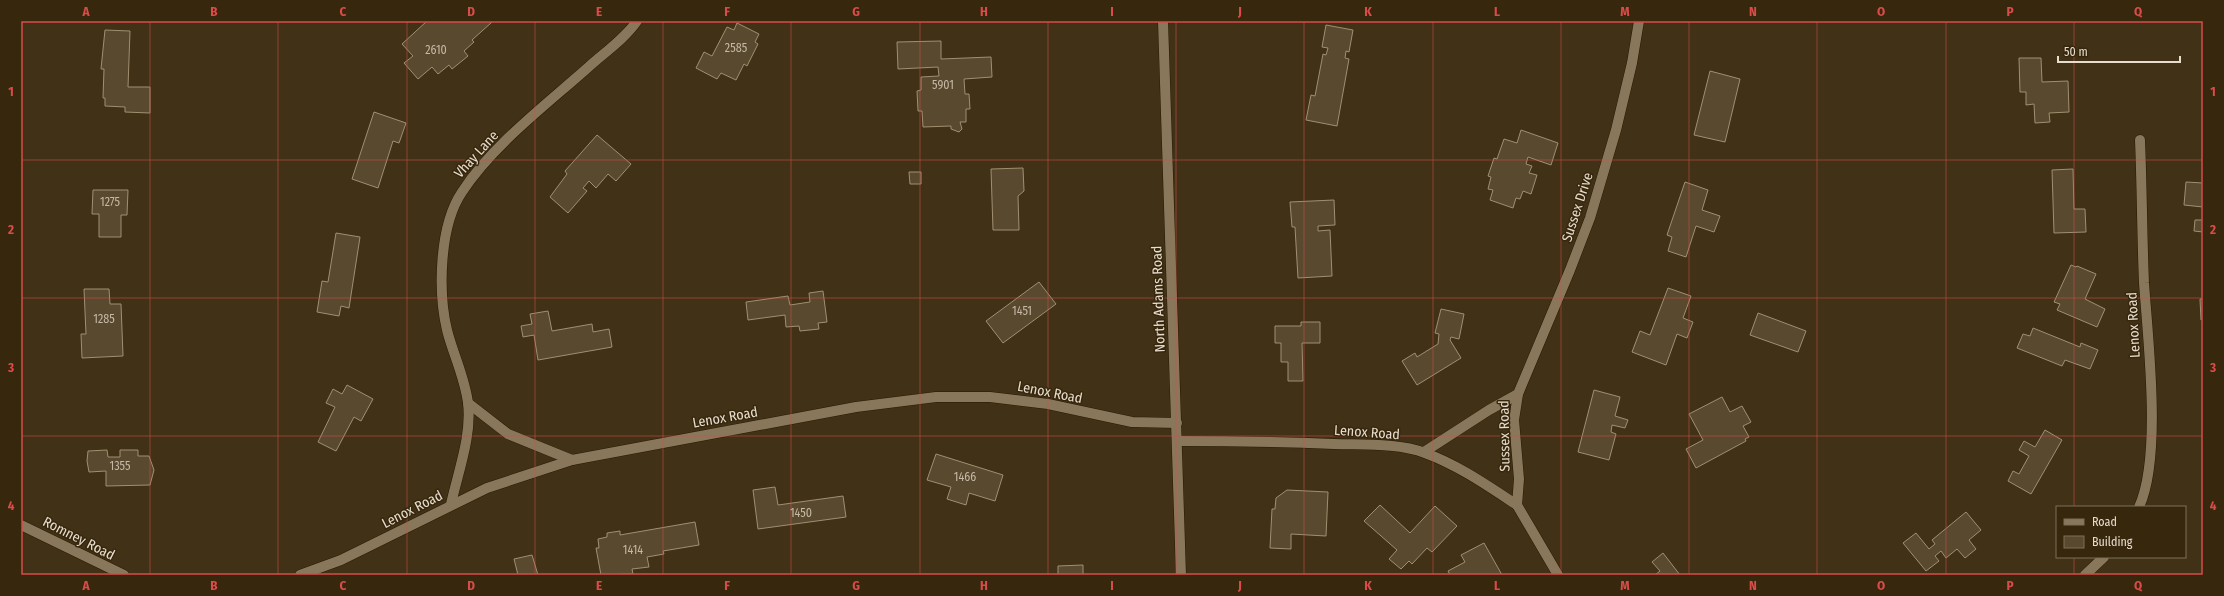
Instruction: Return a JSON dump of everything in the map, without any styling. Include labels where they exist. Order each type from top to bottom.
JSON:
[{"type":"street","name":"Vhay Lane","points":[[452,504],[468,430],[468,403],[449,336],[444,311],[443,260],[447,232],[453,210],[461,192],[475,174],[495,153],[637,21]]},
{"type":"street","name":"North Adams Road","points":[[1163,21],[1181,575]]},
{"type":"street","name":"Sussex Drive","points":[[1518,394],[1590,218],[1616,130],[1632,63],[1639,21]]},
{"type":"street","name":"Lenox Road","points":[[2139,506],[2145,494],[2148,474],[2151,412],[2140,140]]},
{"type":"street","name":"Sussex Road","points":[[1424,452],[1489,410],[1518,394]]},
{"type":"street","name":"Sussex Road","points":[[1517,505],[1519,479],[1514,420],[1518,394]]},
{"type":"street","name":"Lenox Road","points":[[300,575],[341,560],[452,504],[525,474],[572,460],[856,408],[936,397],[959,396],[1018,399],[1132,422],[1177,423]]},
{"type":"street","points":[[468,403],[508,434],[572,460]]},
{"type":"street","name":"Lenox Road","points":[[1177,441],[1350,444],[1390,447],[1424,452],[1485,483],[1517,505]]},
{"type":"street","points":[[1517,505],[1558,575]]},
{"type":"street","name":"Romney Road","points":[[21,525],[118,574]]},
{"type":"street","points":[[2085,575],[2103,558]]},
{"type":"building","points":[[427,21],[492,22],[472,40],[474,42],[464,51],[468,56],[452,69],[449,65],[438,74],[432,67],[418,79],[404,63],[413,56],[402,44]]},
{"type":"building","points":[[737,23],[759,34],[755,42],[758,44],[747,66],[744,64],[736,80],[721,73],[717,79],[696,68],[704,52],[712,56],[727,27],[734,30]]},
{"type":"building","points":[[1326,25],[1353,30],[1349,52],[1346,51],[1345,58],[1349,59],[1337,126],[1306,120],[1311,95],[1315,96],[1323,54],[1326,55],[1328,48],[1322,47]]},
{"type":"building","points":[[105,30],[130,31],[128,87],[150,87],[150,113],[125,112],[125,107],[105,106],[105,98],[103,98],[104,69],[101,69]]},
{"type":"building","points":[[941,41],[941,59],[991,57],[992,77],[964,79],[965,94],[969,94],[970,109],[966,109],[966,122],[960,122],[962,129],[959,132],[951,129],[951,126],[923,127],[922,111],[918,111],[917,91],[921,90],[921,77],[939,76],[938,67],[898,69],[897,42]]},
{"type":"building","points":[[2019,58],[2041,58],[2042,82],[2068,81],[2069,112],[2049,113],[2050,122],[2035,123],[2034,104],[2026,105],[2026,92],[2020,92]]},
{"type":"building","points":[[1710,71],[1740,79],[1725,142],[1694,135]]},
{"type":"building","points":[[374,112],[406,123],[399,143],[393,141],[378,188],[352,179]]},
{"type":"building","points":[[1521,130],[1558,143],[1551,165],[1528,157],[1526,164],[1532,166],[1529,173],[1537,175],[1531,194],[1523,191],[1520,199],[1516,198],[1513,208],[1490,200],[1493,190],[1488,189],[1491,177],[1488,176],[1494,158],[1497,159],[1504,139],[1517,143]]},
{"type":"building","points":[[597,135],[631,164],[616,181],[608,174],[596,188],[589,181],[583,188],[587,191],[568,213],[550,197],[567,174],[565,171]]},
{"type":"building","points":[[1023,168],[1024,191],[1018,196],[1019,230],[993,230],[991,169]]},
{"type":"building","points":[[2073,169],[2074,209],[2085,209],[2086,232],[2054,233],[2052,170]]},
{"type":"building","points":[[909,172],[921,172],[921,184],[910,184]]},
{"type":"building","points":[[1685,182],[1708,190],[1702,210],[1720,216],[1714,232],[1696,226],[1686,257],[1668,251],[1672,237],[1667,235]]},
{"type":"building","points":[[2186,182],[2203,183],[2203,207],[2184,205]]},
{"type":"building","points":[[93,190],[128,190],[127,215],[121,215],[121,237],[99,237],[99,214],[92,214]]},
{"type":"building","points":[[1334,200],[1335,225],[1318,226],[1318,231],[1330,230],[1332,276],[1298,278],[1295,227],[1292,227],[1290,202]]},
{"type":"building","points":[[2195,220],[2203,220],[2203,232],[2194,231]]},
{"type":"building","points":[[336,233],[360,237],[349,308],[341,306],[339,316],[317,312],[322,281],[328,282]]},
{"type":"building","points":[[2071,265],[2096,274],[2085,299],[2105,309],[2097,327],[2057,310],[2060,304],[2054,302]]},
{"type":"building","points":[[1039,282],[1056,304],[1003,343],[986,321]]},
{"type":"building","points":[[1668,288],[1691,296],[1683,318],[1693,322],[1687,338],[1677,334],[1666,365],[1632,352],[1640,331],[1650,335]]},
{"type":"building","points":[[84,289],[109,289],[110,304],[121,304],[123,356],[82,358],[81,334],[86,334]]},
{"type":"building","points":[[823,291],[827,322],[818,323],[819,329],[800,331],[799,326],[786,327],[785,315],[748,320],[746,302],[788,296],[790,305],[810,302],[809,293]]},
{"type":"building","points":[[2200,299],[2203,299],[2203,319],[2201,320]]},
{"type":"building","points":[[1441,309],[1464,314],[1459,339],[1451,337],[1450,340],[1461,358],[1417,385],[1402,361],[1415,353],[1417,357],[1438,344],[1439,334],[1435,333]]},
{"type":"building","points":[[548,311],[552,331],[592,324],[593,332],[609,329],[612,347],[538,360],[534,335],[523,337],[521,326],[532,324],[530,314]]},
{"type":"building","points":[[1758,313],[1806,331],[1798,352],[1750,335]]},
{"type":"building","points":[[1301,322],[1320,322],[1320,343],[1302,343],[1303,381],[1288,381],[1288,362],[1281,362],[1281,343],[1275,343],[1275,326],[1301,326]]},
{"type":"building","points":[[2033,328],[2080,347],[2081,343],[2098,350],[2090,369],[2065,360],[2062,366],[2017,348],[2023,334],[2030,336]]},
{"type":"building","points":[[347,385],[373,399],[361,421],[354,417],[336,451],[318,442],[335,407],[326,403],[333,389],[342,394]]},
{"type":"building","points":[[1594,390],[1620,397],[1615,416],[1628,420],[1625,428],[1612,425],[1611,432],[1616,434],[1609,460],[1578,452]]},
{"type":"building","points":[[1722,397],[1730,412],[1742,406],[1751,422],[1743,426],[1749,437],[1745,439],[1746,441],[1696,468],[1686,449],[1703,440],[1689,414]]},
{"type":"building","points":[[2045,430],[2062,440],[2031,494],[2008,481],[2013,471],[2019,474],[2029,456],[2019,450],[2024,441],[2035,447]]},
{"type":"building","points":[[107,450],[108,457],[120,457],[120,450],[138,450],[138,456],[149,456],[154,470],[150,485],[106,486],[106,471],[89,472],[87,461],[88,451]]},
{"type":"building","points":[[936,454],[1003,475],[995,501],[969,493],[966,505],[947,499],[951,487],[927,480]]},
{"type":"building","points":[[775,487],[778,505],[843,496],[846,517],[758,529],[753,490]]},
{"type":"building","points":[[1287,490],[1328,492],[1326,536],[1291,534],[1291,549],[1270,548],[1272,509],[1275,509],[1276,498]]},
{"type":"building","points":[[1380,505],[1410,533],[1435,506],[1457,526],[1432,552],[1427,548],[1412,564],[1409,561],[1401,569],[1389,559],[1397,550],[1364,521]]},
{"type":"building","points":[[1966,512],[1981,530],[1969,540],[1976,549],[1965,558],[1957,549],[1946,558],[1941,551],[1935,556],[1939,561],[1926,571],[1903,543],[1916,533],[1929,549],[1935,544],[1932,540]]},
{"type":"building","points":[[695,522],[699,545],[663,551],[664,554],[647,557],[649,567],[632,569],[633,574],[601,575],[596,548],[599,548],[598,539],[607,537],[607,533],[620,531],[620,535]]},
{"type":"building","points":[[1484,543],[1502,575],[1450,575],[1448,571],[1465,562],[1461,555]]},
{"type":"building","points":[[1663,553],[1680,575],[1655,575],[1660,571],[1652,562]]},
{"type":"building","points":[[532,555],[538,575],[518,575],[514,559]]},
{"type":"building","points":[[1083,565],[1083,575],[1058,575],[1058,566]]}]
